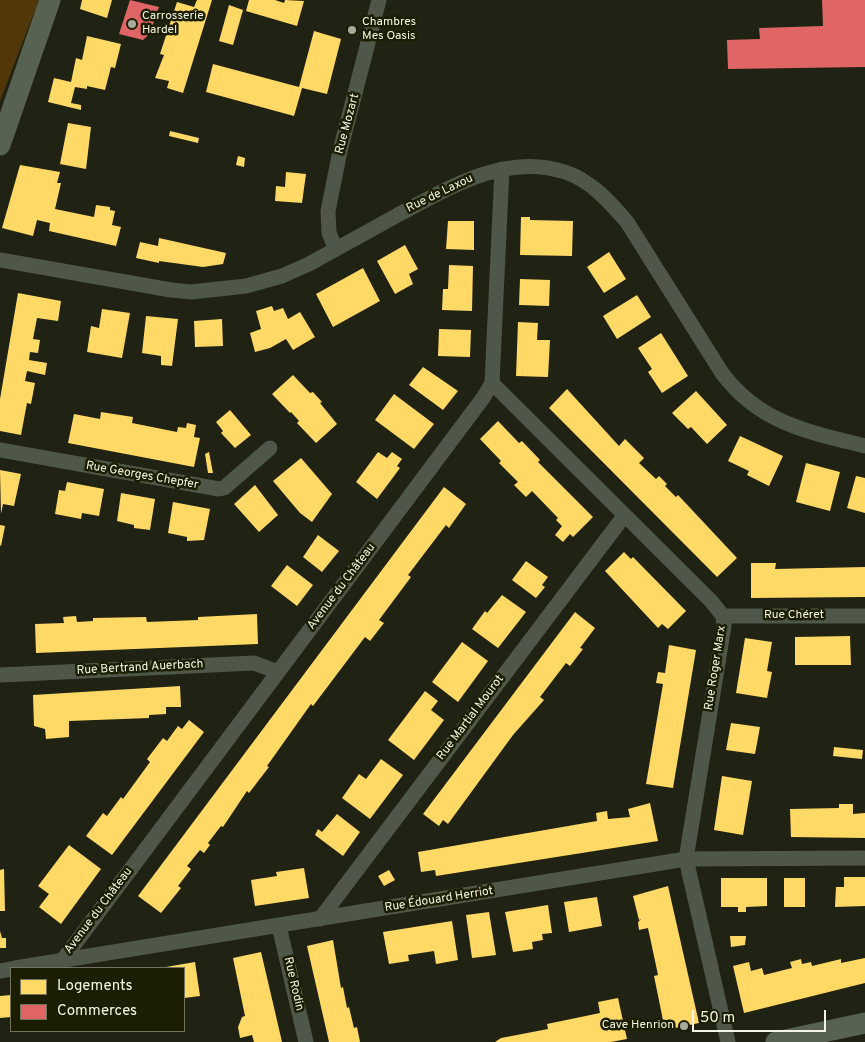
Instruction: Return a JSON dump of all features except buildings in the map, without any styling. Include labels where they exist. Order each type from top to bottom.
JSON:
[{"type":"street","points":[[0,145],[50,0]]},
{"type":"street","name":"Rue Mozart","points":[[336,249],[327,224],[329,203],[379,1]]},
{"type":"street","name":"Rue de Laxou","points":[[0,260],[171,290],[209,291],[246,286],[282,276],[452,186],[485,173],[502,170],[552,168],[567,172],[594,188],[626,222],[712,357],[741,394],[782,422],[811,433],[865,446]]},
{"type":"street","points":[[492,383],[502,170]]},
{"type":"street","name":"Rue Roger Marx","points":[[492,383],[711,601],[723,616],[724,626],[686,859],[728,1042]]},
{"type":"street","name":"Avenue du Château","points":[[62,961],[483,398],[492,383]]},
{"type":"street","name":"Rue Georges Chepfer","points":[[0,450],[219,489],[224,488],[270,448]]},
{"type":"street","name":"Rue Martial Mourot","points":[[320,919],[624,516]]},
{"type":"street","name":"Rue Chéret","points":[[723,616],[865,616]]},
{"type":"street","name":"Rue Bertrand Auerbach","points":[[0,675],[254,663],[278,672]]},
{"type":"street","name":"Rue Édouard Herriot","points":[[22,967],[686,859],[865,858]]},
{"type":"street","name":"Rue Rodin","points":[[279,926],[306,1042]]},
{"type":"street","points":[[776,1042],[865,1023]]},
{"type":"shaded area","points":[[0,0],[39,0],[0,101]]},
{"type":"place","name":"Carrosserie Hardel","points":[[132,24]]},
{"type":"place","name":"Chambres Mes Oasis","points":[[352,30]]},
{"type":"place","name":"Cave Henrion","points":[[684,1026]]}]
